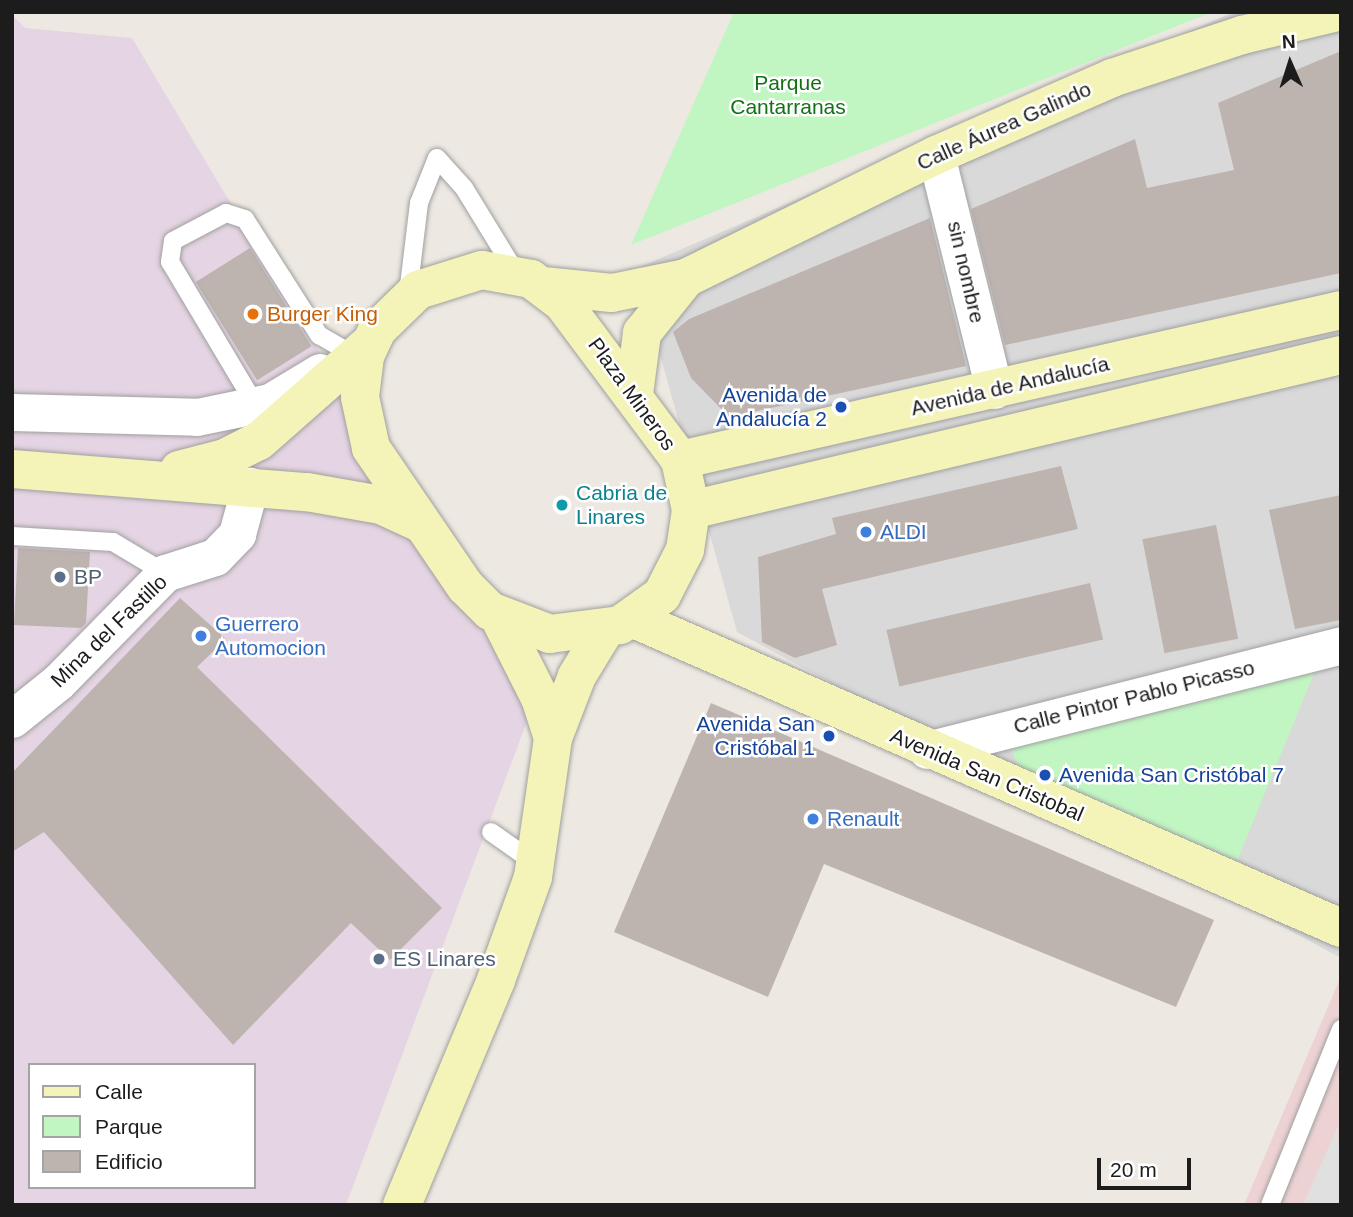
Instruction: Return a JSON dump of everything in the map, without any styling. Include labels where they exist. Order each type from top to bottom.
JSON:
[{"type":"main road","name":"Calle Áurea Galindo","points":[[686,278],[936,155],[1112,78],[1242,35],[1337,12]]},
{"type":"main road","points":[[146,475],[204,464],[249,447],[359,348],[407,297],[450,276],[482,270],[612,293],[686,278]]},
{"type":"main road","points":[[634,394],[642,333],[686,278]]},
{"type":"main road","name":"Plaza Mineros","points":[[530,280],[634,394],[680,460],[691,510],[689,539],[674,576],[662,595],[619,624],[577,676],[553,738]]},
{"type":"main road","name":"Avenida de Andalucía","points":[[680,460],[1341,310]]},
{"type":"main road","points":[[359,348],[360,397],[366,436],[420,523],[465,586],[499,617],[540,698],[553,738],[535,863],[496,981],[402,1205]]},
{"type":"main road","points":[[691,510],[1341,355]]},
{"type":"main road","points":[[12,469],[146,475],[366,501],[420,523]]},
{"type":"main road","points":[[499,617],[550,634],[619,624]]},
{"type":"main road","name":"Avenida San Cristobal","points":[[619,624],[927,750],[1341,928]]},
{"type":"street","name":"sin nombre","points":[[936,155],[994,390]]},
{"type":"street","points":[[12,412],[183,417],[256,406],[296,389],[359,348]]},
{"type":"street","name":"Mina del Fastillo","points":[[12,719],[58,682],[165,573],[215,557],[237,534],[250,486]]},
{"type":"street","name":"Calle Pintor Pablo Picasso","points":[[927,750],[1341,645]]},
{"type":"lane","points":[[407,297],[419,203],[437,158],[464,188],[530,280]]},
{"type":"lane","points":[[256,406],[170,262],[173,242],[226,214],[245,219],[319,335],[359,348]]},
{"type":"lane","points":[[12,536],[113,542],[165,573]]},
{"type":"lane","points":[[491,832],[535,863]]},
{"type":"lane","points":[[1270,1205],[1341,1029]]},
{"type":"shaded area","points":[[1234,12],[1341,12],[1341,958],[737,632],[651,322],[642,266]]},
{"type":"shaded area","points":[[12,15],[25,28],[132,38],[532,708],[346,1205],[12,1205]]},
{"type":"shaded area","points":[[1341,976],[1341,1205],[1244,1205]]},
{"type":"shaded area","points":[[1338,1126],[1341,1205],[1303,1205]]},
{"type":"green space","name":"Parque Cantarranas","points":[[734,12],[1212,12],[631,245]]},
{"type":"green space","points":[[1315,671],[1237,861],[1021,771],[1011,749],[1028,738]]},
{"type":"building","points":[[1341,51],[1341,273],[1005,345],[971,209],[1135,139],[1147,188],[1234,170],[1218,103]]},
{"type":"building","points":[[930,218],[966,366],[729,417],[691,378],[673,332],[689,319]]},
{"type":"building","name":"Burger King","points":[[250,248],[311,346],[257,380],[196,282]]},
{"type":"building","points":[[1061,466],[1078,529],[822,589],[837,645],[795,658],[762,642],[758,557],[836,534],[832,518]]},
{"type":"building","points":[[1341,495],[1341,620],[1295,629],[1269,510]]},
{"type":"building","points":[[1216,525],[1238,639],[1165,653],[1142,539]]},
{"type":"building","points":[[18,548],[90,552],[86,623],[81,628],[14,625]]},
{"type":"building","points":[[1090,583],[1103,640],[899,687],[886,630]]},
{"type":"building","points":[[180,598],[226,639],[197,667],[442,908],[390,960],[351,923],[233,1045],[44,832],[12,852],[12,773]]},
{"type":"building","points":[[711,703],[1214,920],[1176,1007],[824,864],[768,997],[614,932]]},
{"type":"place","name":"Burger King","points":[[253,314]]},
{"type":"place","name":"Avenida de Andalucía 2","points":[[841,407]]},
{"type":"place","name":"Cabria de Linares","points":[[562,505]]},
{"type":"place","name":"ALDI","points":[[866,532]]},
{"type":"place","name":"BP","points":[[60,577]]},
{"type":"place","name":"Guerrero Automocion","points":[[201,636]]},
{"type":"place","name":"Avenida San Cristóbal 1","points":[[829,736]]},
{"type":"place","name":"Avenida San Cristóbal 7","points":[[1045,775]]},
{"type":"place","name":"Renault","points":[[813,819]]},
{"type":"place","name":"ES Linares","points":[[379,959]]}]
